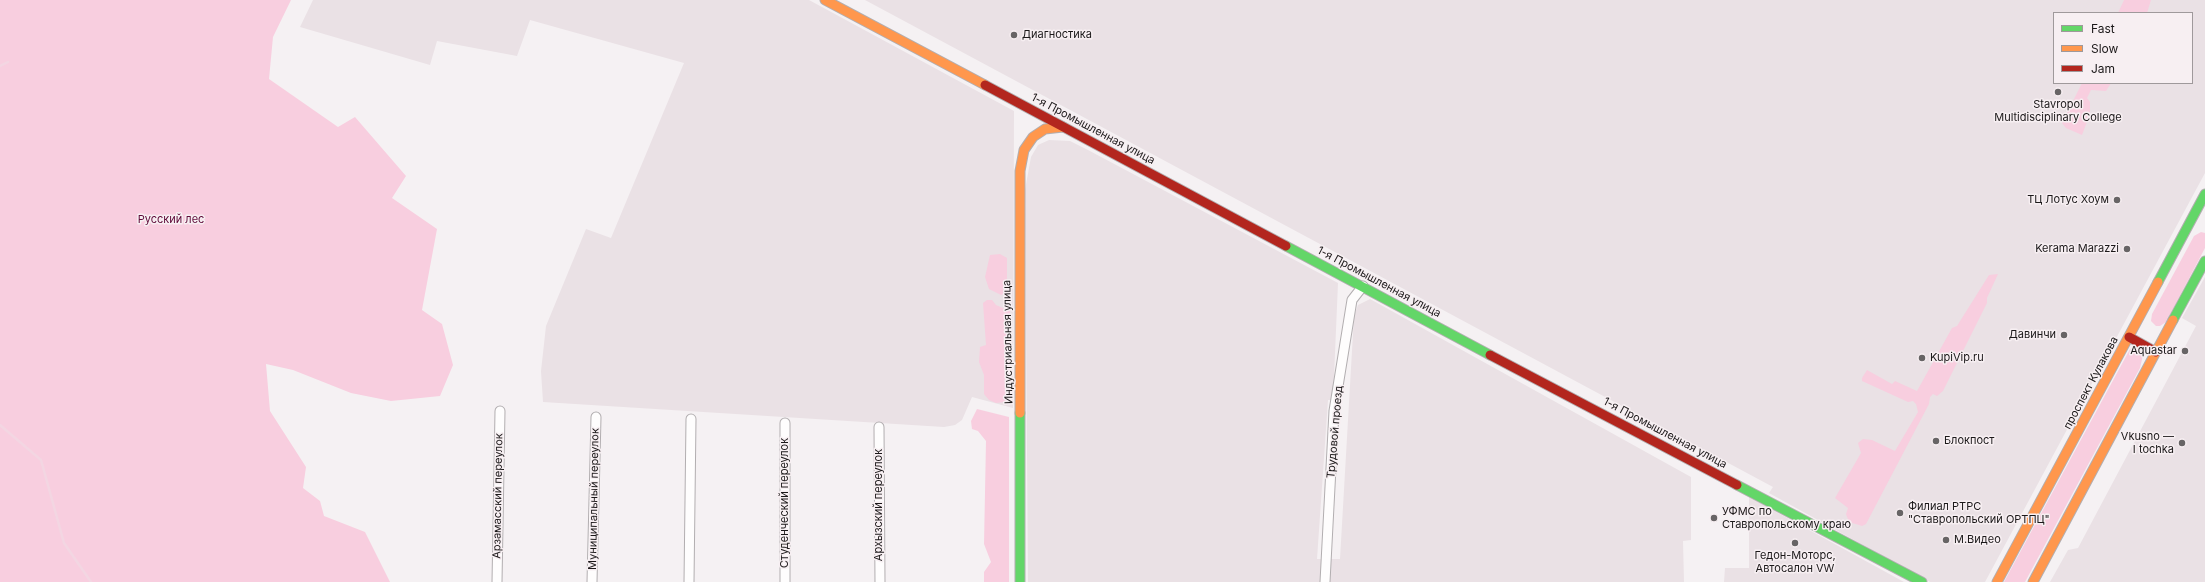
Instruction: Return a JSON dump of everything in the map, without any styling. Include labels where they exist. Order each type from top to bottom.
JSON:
[{"type":"street","name":"1-я Промышленная улица","points":[[825,0],[935,57],[1063,128],[1922,582]]},
{"type":"street","name":"Индустриальная улица","points":[[1020,582],[1020,170],[1024,150],[1033,137],[1045,129],[1063,128]]},
{"type":"street","name":"проспект Кулакова","points":[[1997,582],[2205,194]]},
{"type":"street","points":[[2196,210],[2205,215]]},
{"type":"street","points":[[2033,582],[2205,261]]},
{"type":"street","name":"Трудовой проезд","points":[[1325,582],[1334,411],[1352,300],[1363,286]]},
{"type":"street","points":[[2129,337],[2156,352]]},
{"type":"street","name":"Арзамасский переулок","points":[[497,582],[500,411]]},
{"type":"street","name":"Муниципальный переулок","points":[[592,582],[596,417]]},
{"type":"street","points":[[689,582],[691,419]]},
{"type":"street","name":"Студенческий переулок","points":[[785,423],[785,582]]},
{"type":"street","name":"Архызский переулок","points":[[879,427],[880,582]]},
{"type":"street","points":[[1994,582],[2003,571]]},
{"type":"shaded area","points":[[313,0],[809,0],[1014,111],[1013,408],[972,397],[962,420],[955,425],[944,427],[543,402],[541,371],[546,326],[586,229],[611,238],[684,63],[530,20],[517,56],[437,41],[430,65],[300,27]]},
{"type":"shaded area","points":[[865,0],[2205,0],[2205,173],[1985,582],[1930,582],[1769,493],[1773,487]]},
{"type":"shaded area","points":[[1049,140],[1070,141],[1338,283],[1333,400],[1328,400],[1317,559],[1340,559],[1354,316],[1358,305],[1370,299],[1691,477],[1691,540],[1683,541],[1684,582],[1028,582],[1025,190],[1031,157],[1038,145]]},
{"type":"shaded area","points":[[2205,277],[2205,582],[2050,582],[2068,550],[2078,548],[2196,326],[2182,318]]},
{"type":"shaded area","points":[[1749,497],[1904,582],[1724,582],[1725,568],[1749,568]]},
{"type":"green space","name":"Русский лес","points":[[0,0],[291,0],[273,37],[269,79],[338,127],[355,117],[406,176],[392,198],[437,229],[422,310],[442,324],[453,365],[440,396],[391,401],[351,393],[293,370],[266,364],[270,411],[306,467],[303,488],[320,501],[324,516],[365,532],[390,582],[0,582]]},
{"type":"green space","points":[[2124,0],[2151,0],[2147,12],[2118,12]]},
{"type":"green space","points":[[2082,84],[2110,84],[2106,91],[2091,90],[2087,98],[2090,102],[2090,114],[2082,135],[2066,128],[2062,123]]},
{"type":"green space","points":[[2201,232],[2205,233],[2205,248],[2166,322],[2160,326],[2156,326],[2151,321],[2152,314],[2194,236]]},
{"type":"green space","points":[[1000,254],[1007,258],[1007,292],[1001,295],[989,289],[985,277],[990,255]]},
{"type":"green space","points":[[1998,274],[1987,298],[1987,303],[1943,391],[1937,396],[1933,394],[1930,397],[1929,404],[1866,524],[1862,526],[1849,522],[1846,514],[1848,508],[1835,498],[1861,453],[1858,443],[1863,439],[1872,440],[1895,451],[1918,412],[1916,404],[1913,401],[1908,402],[1862,381],[1862,378],[1867,370],[1892,384],[1895,381],[1917,391],[1952,328],[1957,326],[1989,275]]},
{"type":"green space","points":[[987,300],[992,300],[996,305],[1010,311],[1009,400],[1005,402],[996,403],[989,400],[984,394],[984,375],[979,362],[980,347],[986,345],[983,303]]},
{"type":"green space","points":[[2134,348],[2141,351],[2143,355],[2140,368],[2025,582],[2004,582],[2130,349]]},
{"type":"green space","points":[[977,409],[1009,417],[1009,582],[984,582],[984,572],[991,562],[984,544],[986,441],[978,431],[972,429],[971,421]]},
{"type":"waterway","points":[[0,66],[8,62]]},
{"type":"waterway","points":[[0,425],[41,460],[64,543],[91,582]]},
{"type":"traffic: fast","points":[[2158,282],[2205,194]]},
{"type":"traffic: fast","points":[[1286,246],[1490,355]]},
{"type":"traffic: fast","points":[[2173,320],[2205,261]]},
{"type":"traffic: fast","points":[[1020,413],[1020,582]]},
{"type":"traffic: fast","points":[[1737,485],[1922,582]]},
{"type":"traffic: slow","points":[[825,0],[985,85]]},
{"type":"traffic: slow","points":[[1020,413],[1020,171],[1024,150],[1033,137],[1045,129],[1063,127]]},
{"type":"traffic: slow","points":[[1997,582],[2158,282]]},
{"type":"traffic: slow","points":[[2033,582],[2173,320]]},
{"type":"traffic: jam","points":[[985,85],[1286,246]]},
{"type":"traffic: jam","points":[[2129,337],[2156,352]]},
{"type":"traffic: jam","points":[[1490,355],[1737,485]]},
{"type":"place","name":"Диагностика","points":[[1014,35]]},
{"type":"place","name":"Stavropol Multidisciplinary College","points":[[2058,92]]},
{"type":"place","name":"ТЦ Лотус Хоум","points":[[2117,200]]},
{"type":"place","name":"Kerama Marazzi","points":[[2127,249]]},
{"type":"place","name":"Давинчи","points":[[2064,335]]},
{"type":"place","name":"Aquastar","points":[[2185,351]]},
{"type":"place","name":"KupiVip.ru","points":[[1922,358]]},
{"type":"place","name":"Блокпост","points":[[1936,441]]},
{"type":"place","name":"Vkusno — I tochka","points":[[2182,443]]},
{"type":"place","name":"Филиал РТРС \"Ставропольский ОРТПЦ\"","points":[[1900,513]]},
{"type":"place","name":"УФМС по Ставропольскому краю","points":[[1714,518]]},
{"type":"place","name":"М.Видео","points":[[1946,540]]},
{"type":"place","name":"Гедон-Моторс, Автосалон VW","points":[[1795,543]]}]
